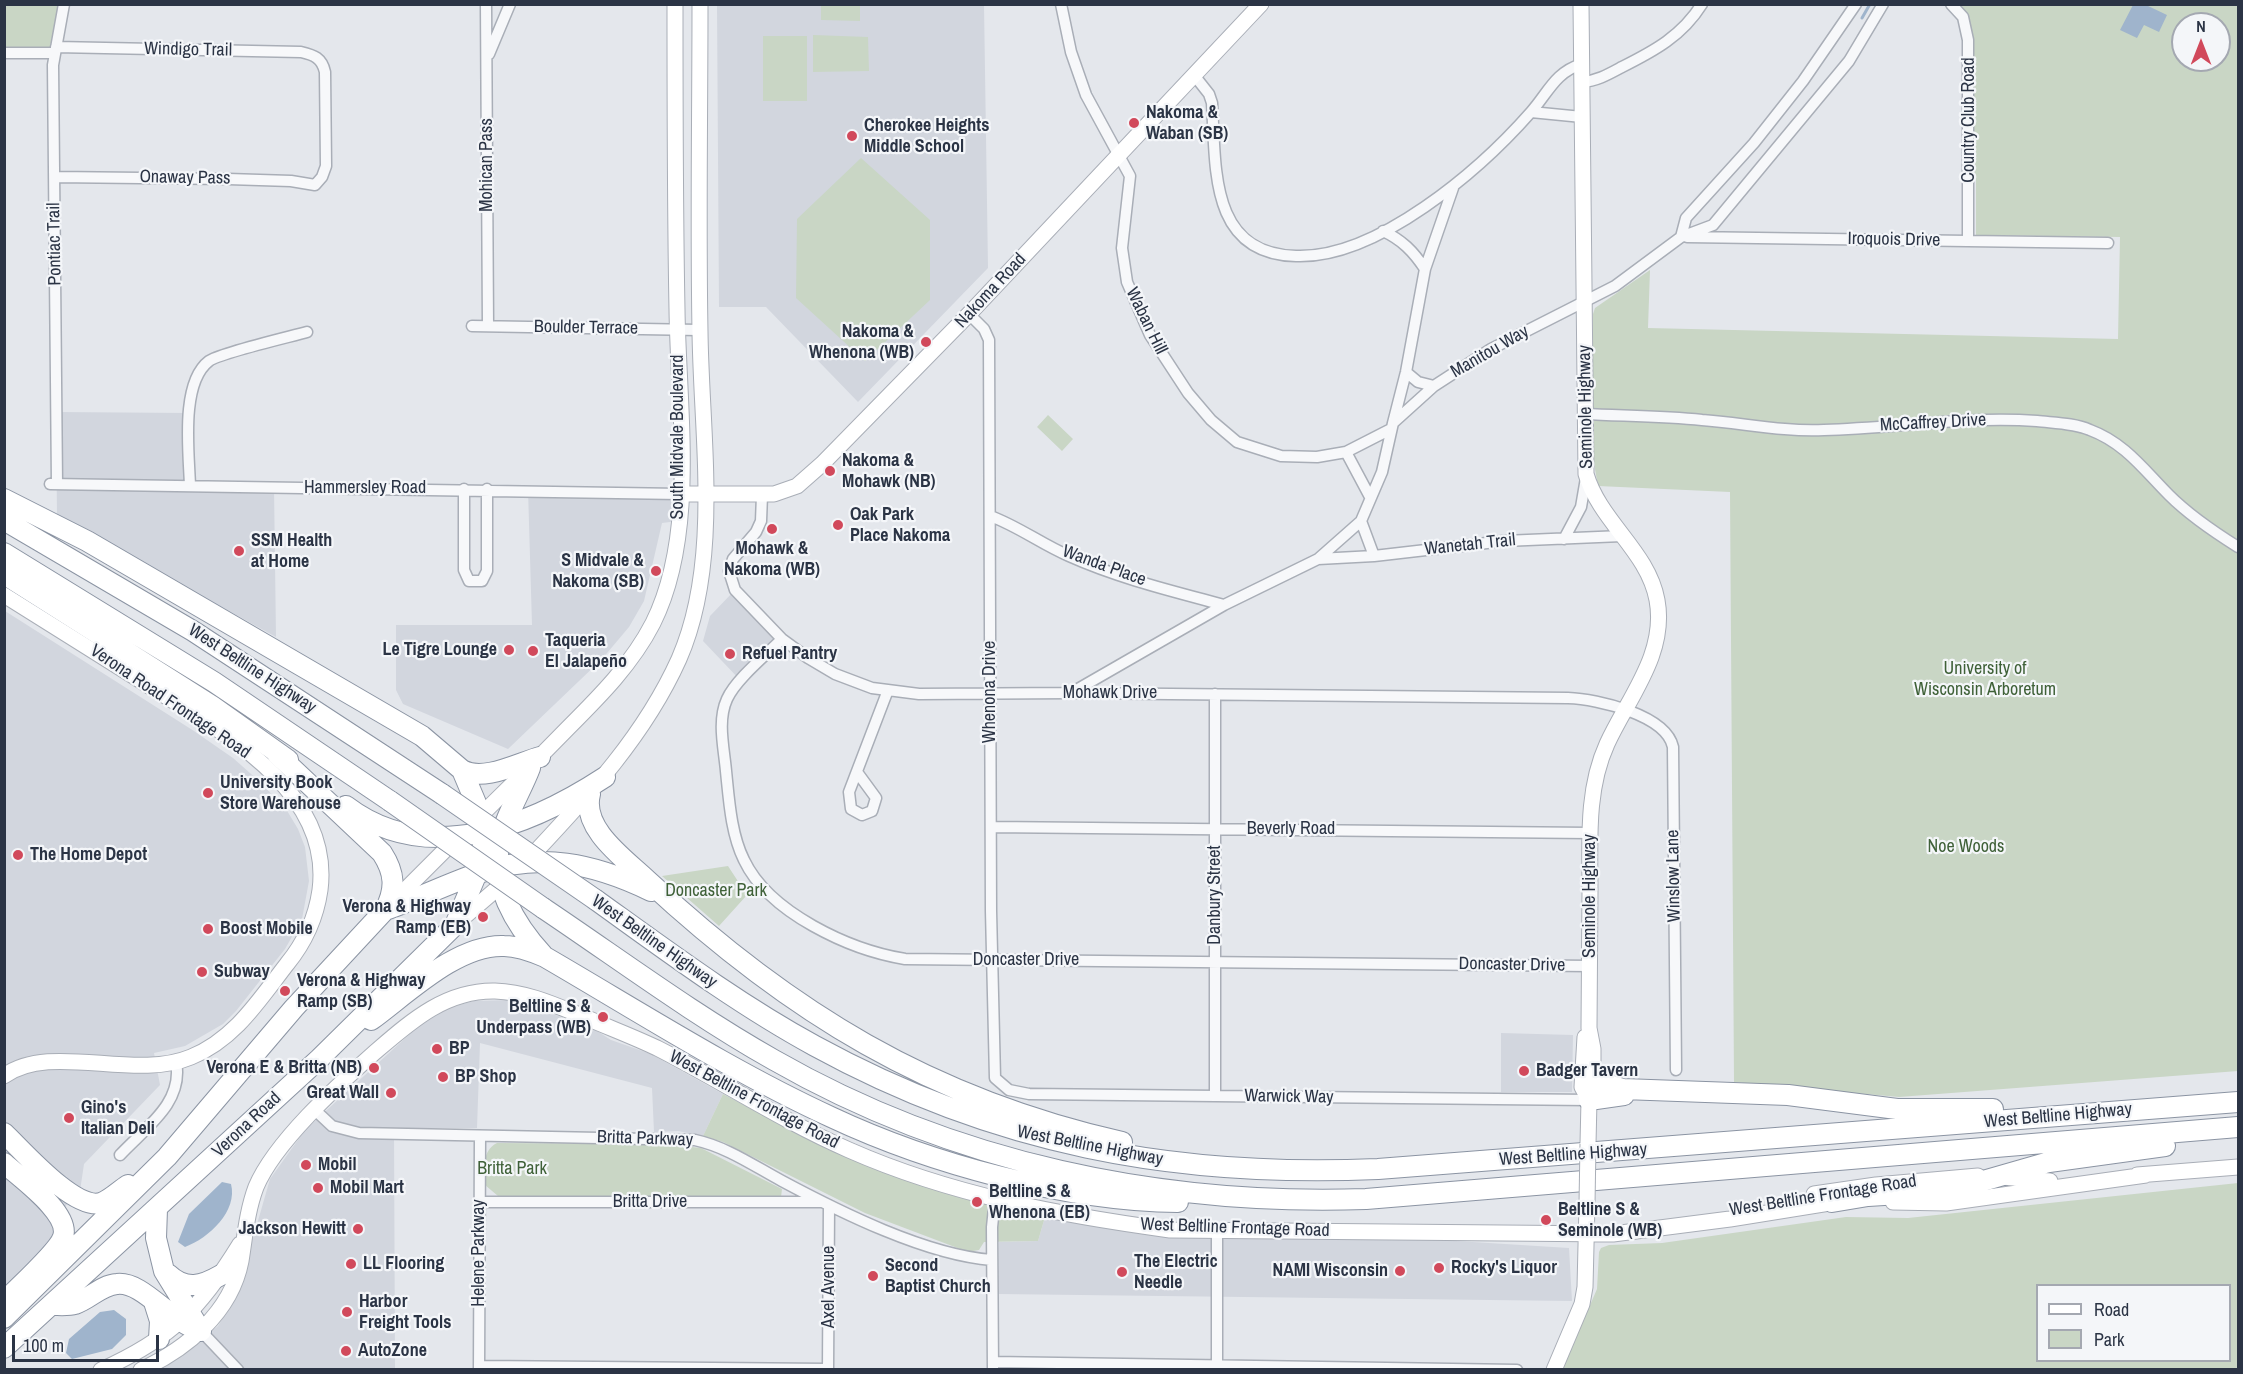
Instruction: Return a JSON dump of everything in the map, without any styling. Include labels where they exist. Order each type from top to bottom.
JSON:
[{"type":"highway","points":[[4,499],[87,541],[422,736],[462,770],[473,774],[485,774],[535,762]]},
{"type":"highway","name":"West Beltline Highway","points":[[4,520],[193,631],[442,794],[729,994],[814,1046],[924,1098],[995,1125],[1064,1144],[1175,1163],[1250,1169],[1354,1170],[2237,1102]]},
{"type":"highway","name":"West Beltline Highway","points":[[4,553],[214,682],[543,908],[767,1056],[842,1095],[915,1128],[997,1156],[1082,1176],[1197,1194],[1310,1201],[1473,1191],[2238,1127]]},
{"type":"highway","points":[[4,574],[212,706],[362,818],[377,826],[411,834],[459,836],[482,824],[504,827],[547,812],[605,777]]},
{"type":"highway","points":[[277,754],[285,765],[382,853],[390,865],[394,879],[385,910]]},
{"type":"highway","points":[[535,762],[504,827],[499,846],[500,876],[514,918],[527,938],[544,957]]},
{"type":"highway","points":[[455,925],[477,873],[482,824],[462,770]]},
{"type":"highway","points":[[590,794],[588,811],[593,823],[612,847],[669,900],[761,976],[841,1032],[883,1055],[993,1104],[1054,1125],[1127,1143],[1354,1170]]},
{"type":"highway","points":[[385,910],[477,873],[500,876],[524,864],[547,861],[583,864],[604,870],[669,900]]},
{"type":"highway","name":"Verona Road","points":[[4,1318],[167,1157],[294,1008],[385,910]]},
{"type":"highway","name":"Verona Road","points":[[4,1348],[319,1059],[455,925]]},
{"type":"highway","points":[[319,1059],[452,961],[471,952],[507,946],[544,957],[758,1080],[829,1117],[926,1154],[1022,1180],[1110,1198],[1148,1202],[1310,1201]]},
{"type":"highway","points":[[1593,1080],[1613,1088],[1788,1095],[1860,1105],[1925,1110],[2237,1102]]},
{"type":"highway","points":[[1589,1100],[1610,1096],[1680,1092]]},
{"type":"highway","points":[[4,1133],[71,1193],[81,1201],[92,1204],[102,1203],[167,1157]]},
{"type":"highway","points":[[1832,1202],[1868,1196],[1948,1191],[2049,1162],[2087,1155],[2238,1137]]},
{"type":"highway","points":[[4,1163],[52,1207],[61,1218],[64,1230],[58,1244],[4,1302]]},
{"type":"highway","points":[[157,1209],[156,1238],[164,1270],[185,1317]]},
{"type":"highway","points":[[164,1270],[184,1285],[194,1287],[225,1269]]},
{"type":"highway","points":[[52,1305],[75,1304],[115,1283],[130,1284],[154,1302],[185,1317],[201,1331]]},
{"type":"highway","points":[[154,1302],[160,1321],[159,1339]]},
{"type":"street","name":"Pontiac Trail","points":[[53,484],[55,50],[64,4]]},
{"type":"street","name":"Mohican Pass","points":[[486,4],[488,326]]},
{"type":"street","points":[[487,60],[510,4]]},
{"type":"street","name":"South Midvale Boulevard","points":[[482,824],[535,762],[636,653],[654,621],[671,571],[680,494],[675,4]]},
{"type":"street","name":"South Midvale Boulevard","points":[[524,864],[605,777],[641,728],[684,646],[701,572],[704,494],[699,330],[700,4]]},
{"type":"street","name":"Waban Hill","points":[[1061,4],[1071,52],[1086,95],[1127,167],[1130,184],[1122,248],[1127,282],[1150,336],[1188,393],[1224,433],[1248,447],[1292,457],[1346,452],[1392,426]]},
{"type":"street","name":"Nakoma Road","points":[[680,494],[762,495],[786,491],[822,464],[969,314],[1261,4]]},
{"type":"street","name":"Seminole Highway","points":[[1554,1370],[1582,1304],[1589,1100],[1593,1080],[1593,1049],[1589,1028],[1591,809],[1599,763],[1651,659],[1658,621],[1653,586],[1645,567],[1598,502],[1586,474],[1581,4]]},
{"type":"street","points":[[1582,82],[1594,81],[1657,51],[1690,22],[1702,4]]},
{"type":"street","name":"Manitou Way","points":[[1681,237],[1686,218],[1754,143],[1803,81],[1856,4]]},
{"type":"street","points":[[1880,8],[1888,4]]},
{"type":"street","name":"Country Club Road","points":[[1951,4],[1963,17],[1968,40],[1968,241]]},
{"type":"street","name":"Manitou Way","points":[[1392,426],[1434,386],[1491,349],[1615,286],[1681,237],[1713,225],[1849,61],[1880,8]]},
{"type":"street","name":"Windigo Trail","points":[[4,53],[55,50],[301,52],[319,58],[325,72],[326,166],[322,177],[315,185]]},
{"type":"street","points":[[1194,75],[1209,94],[1212,103],[1223,202],[1229,221],[1248,244],[1270,254],[1311,256],[1336,251],[1383,231],[1453,188],[1531,112],[1557,77],[1567,68],[1582,64]]},
{"type":"street","points":[[1531,112],[1582,117]]},
{"type":"street","name":"Onaway Pass","points":[[55,177],[228,179],[291,181],[315,185]]},
{"type":"street","points":[[1071,693],[1224,605],[1318,559],[1361,521],[1382,472],[1406,372],[1425,269],[1453,188]]},
{"type":"street","points":[[1383,231],[1399,238],[1414,253],[1425,269]]},
{"type":"street","name":"Iroquois Drive","points":[[1681,237],[2108,243]]},
{"type":"street","name":"Whenona Drive","points":[[969,314],[984,329],[989,340],[991,960],[995,1078]]},
{"type":"street","name":"Boulder Terrace","points":[[472,326],[699,330]]},
{"type":"street","points":[[190,486],[189,407],[195,378],[209,360],[307,332]]},
{"type":"street","points":[[1406,372],[1418,382],[1434,386]]},
{"type":"street","name":"McCaffrey Drive","points":[[1585,414],[1701,420],[1784,429],[1824,430],[1965,419],[2021,420],[2088,429],[2111,439],[2129,452],[2170,496],[2201,523],[2238,547]]},
{"type":"street","points":[[1346,452],[1370,498]]},
{"type":"street","points":[[1564,539],[1581,507],[1586,474]]},
{"type":"street","name":"Hammersley Road","points":[[53,484],[487,489],[680,494]]},
{"type":"street","points":[[464,489],[464,570],[469,581],[475,582],[482,580],[487,571],[487,489]]},
{"type":"street","name":"Mohawk Drive","points":[[762,495],[761,519],[756,532],[733,559],[729,571],[740,597],[782,639],[835,674],[872,688],[919,694],[1071,693],[1568,698],[1601,702],[1624,710]]},
{"type":"street","name":"Wanda Place","points":[[990,516],[1011,523],[1067,555],[1104,569],[1224,605]]},
{"type":"street","points":[[1361,521],[1374,556]]},
{"type":"street","name":"Wanetah Trail","points":[[1318,559],[1374,556],[1469,543],[1622,536]]},
{"type":"street","name":"Verona Road Frontage Road","points":[[4,595],[206,722],[241,747],[292,795],[311,825],[322,873],[311,926],[298,950],[232,1032],[204,1051],[176,1062],[127,1066],[50,1062],[21,1066],[4,1076]]},
{"type":"street","name":"Doncaster Drive","points":[[782,639],[733,690],[727,700],[721,722],[736,840],[743,860],[758,884],[779,903],[836,939],[873,954],[905,959],[1590,966]]},
{"type":"street","points":[[857,772],[888,690]]},
{"type":"street","name":"Danbury Street","points":[[1215,694],[1215,1096]]},
{"type":"street","name":"Winslow Lane","points":[[1624,710],[1662,727],[1671,737],[1673,747],[1676,1070]]},
{"type":"street","name":"Beverly Road","points":[[991,827],[1590,833]]},
{"type":"street","name":"Verona Road","points":[[385,910],[459,836]]},
{"type":"street","name":"Verona Road","points":[[455,925],[487,899],[500,876]]},
{"type":"street","name":"West Beltline Frontage Road","points":[[316,1111],[380,1048],[432,1007],[480,992],[512,993],[543,1001],[648,1044],[798,1127],[850,1151],[918,1176],[995,1199],[1124,1224],[1170,1230],[1612,1234],[1730,1220],[1832,1202],[1946,1203],[2146,1175],[2238,1167]]},
{"type":"street","name":"Seminole Highway","points":[[1589,1028],[1584,1043],[1582,1076],[1582,1088],[1589,1100]]},
{"type":"street","points":[[120,1155],[174,1096],[179,1078],[176,1062]]},
{"type":"street","name":"Warwick Way","points":[[995,1078],[1009,1090],[1029,1094],[1589,1100]]},
{"type":"street","points":[[141,1370],[201,1331],[218,1313],[230,1292],[240,1265],[242,1241],[256,1187],[272,1158],[316,1111]]},
{"type":"street","name":"Britta Parkway","points":[[316,1111],[332,1126],[359,1133],[695,1140],[729,1152],[825,1203],[950,1252],[992,1260]]},
{"type":"street","name":"Helene Parkway","points":[[479,1368],[480,1136]]},
{"type":"street","name":"West Beltline Frontage Road","points":[[1680,1225],[1708,1214],[1857,1187],[1969,1177],[2000,1177],[2032,1182],[2121,1174],[2146,1175]]},
{"type":"street","points":[[995,1199],[992,1260],[993,1366],[1517,1370]]},
{"type":"street","name":"Britta Drive","points":[[479,1202],[825,1203]]},
{"type":"street","name":"Axel Avenue","points":[[825,1203],[828,1369]]},
{"type":"street","points":[[1217,1231],[1217,1367]]},
{"type":"street","points":[[101,1370],[159,1339],[185,1317],[225,1269],[242,1241]]},
{"type":"street","points":[[201,1331],[207,1311],[224,1285],[225,1269]]},
{"type":"street","points":[[201,1331],[238,1370]]},
{"type":"street","points":[[479,1368],[828,1369]]},
{"type":"shaded area","name":"Cherokee Heights Middle School","points":[[717,5],[984,5],[988,268],[858,402],[766,307],[719,307]]},
{"type":"shaded area","points":[[56,412],[189,413],[190,486],[274,487],[276,637],[57,516]]},
{"type":"shaded area","points":[[528,489],[680,494],[678,521],[662,523],[644,601],[629,627],[602,659],[508,749],[403,704],[396,690],[396,625],[532,625]]},
{"type":"shaded area","points":[[735,590],[782,639],[741,681],[703,641],[710,616]]},
{"type":"shaded area","points":[[5,611],[194,731],[233,758],[259,781],[286,809],[298,829],[305,847],[309,881],[302,919],[285,949],[223,1024],[185,1046],[154,1053],[160,1085],[84,1164],[80,1191],[56,1216],[57,1234],[5,1287]]},
{"type":"shaded area","points":[[511,1000],[591,1027],[611,1040],[651,1054],[723,1094],[703,1136],[678,1131],[654,1132],[652,1088],[480,1043],[477,1128],[394,1128],[395,1369],[161,1370],[218,1326],[237,1294],[270,1179],[305,1130],[425,1020],[452,1007],[474,1001]]},
{"type":"shaded area","points":[[1501,1033],[1573,1035],[1572,1092],[1501,1092]]},
{"type":"shaded area","points":[[1045,1217],[1173,1238],[1441,1240],[1569,1248],[1572,1301],[998,1294],[999,1242],[1038,1241]]},
{"type":"green space","points":[[4,5],[59,5],[50,47],[5,48]]},
{"type":"green space","points":[[821,5],[860,5],[860,21],[821,20]]},
{"type":"green space","name":"University of Wisconsin Arboretum","points":[[1951,5],[2238,5],[2238,1071],[1899,1097],[1734,1082],[1730,492],[1598,486],[1593,458],[1593,314],[1595,308],[1650,270],[1648,328],[2118,339],[2120,237],[1976,235],[1976,176],[1969,159],[1966,26]]},
{"type":"green space","points":[[813,35],[868,37],[869,71],[813,72]]},
{"type":"green space","points":[[763,36],[807,36],[807,101],[763,101]]},
{"type":"green space","points":[[861,158],[930,220],[930,300],[865,361],[796,298],[797,219]]},
{"type":"green space","points":[[1048,415],[1073,439],[1062,451],[1037,427]]},
{"type":"green space","name":"Doncaster Park","points":[[728,866],[747,895],[719,926],[662,876]]},
{"type":"green space","points":[[723,1094],[829,1150],[938,1190],[1045,1217],[1038,1241],[984,1242],[979,1250],[968,1252],[865,1213],[723,1142],[703,1136]]},
{"type":"green space","name":"Britta Park","points":[[497,1143],[665,1144],[701,1148],[782,1189],[781,1197],[498,1196],[485,1185],[486,1156],[492,1146]]},
{"type":"green space","points":[[2238,1183],[2238,1369],[1562,1370],[1597,1289],[1601,1248],[1609,1245],[1662,1243],[1846,1217],[1908,1218]]},
{"type":"water","points":[[2133,5],[2146,5],[2167,15],[2159,32],[2144,25],[2137,38],[2120,30]]},
{"type":"water","points":[[222,1182],[231,1184],[232,1194],[226,1213],[212,1230],[185,1247],[178,1242],[189,1214]]},
{"type":"water","points":[[114,1310],[126,1319],[126,1335],[112,1349],[72,1359],[66,1353],[69,1339],[100,1312]]},
{"type":"waterway","points":[[1862,18],[1870,4]]},
{"type":"place","name":"Nakoma & Waban (SB)","points":[[1134,123]]},
{"type":"place","name":"Cherokee Heights Middle School","points":[[852,136]]},
{"type":"place","name":"Nakoma & Whenona (WB)","points":[[926,342]]},
{"type":"place","name":"Nakoma & Mohawk (NB)","points":[[830,471]]},
{"type":"place","name":"Oak Park Place Nakoma","points":[[838,525]]},
{"type":"place","name":"Mohawk & Nakoma (WB)","points":[[772,529]]},
{"type":"place","name":"SSM Health at Home","points":[[239,551]]},
{"type":"place","name":"S Midvale & Nakoma (SB)","points":[[656,571]]},
{"type":"place","name":"Le Tigre Lounge","points":[[509,650]]},
{"type":"place","name":"Taqueria El Jalapeño","points":[[533,651]]},
{"type":"place","name":"Refuel Pantry","points":[[730,654]]},
{"type":"place","name":"University Book Store Warehouse","points":[[208,793]]},
{"type":"place","name":"The Home Depot","points":[[18,855]]},
{"type":"place","name":"Verona & Highway Ramp (EB)","points":[[483,917]]},
{"type":"place","name":"Boost Mobile","points":[[208,929]]},
{"type":"place","name":"Subway","points":[[202,972]]},
{"type":"place","name":"Verona & Highway Ramp (SB)","points":[[285,991]]},
{"type":"place","name":"Beltline S & Underpass (WB)","points":[[603,1017]]},
{"type":"place","name":"BP","points":[[437,1049]]},
{"type":"place","name":"Verona E & Britta (NB)","points":[[374,1068]]},
{"type":"place","name":"Badger Tavern","points":[[1524,1071]]},
{"type":"place","name":"BP Shop","points":[[443,1077]]},
{"type":"place","name":"Great Wall","points":[[391,1093]]},
{"type":"place","name":"Gino's Italian Deli","points":[[69,1118]]},
{"type":"place","name":"Mobil","points":[[306,1165]]},
{"type":"place","name":"Mobil Mart","points":[[318,1188]]},
{"type":"place","name":"Beltline S & Whenona (EB)","points":[[977,1202]]},
{"type":"place","name":"Beltline S & Seminole (WB)","points":[[1546,1220]]},
{"type":"place","name":"Jackson Hewitt","points":[[358,1229]]},
{"type":"place","name":"LL Flooring","points":[[351,1264]]},
{"type":"place","name":"Rocky's Liquor","points":[[1439,1268]]},
{"type":"place","name":"NAMI Wisconsin","points":[[1400,1271]]},
{"type":"place","name":"The Electric Needle","points":[[1122,1272]]},
{"type":"place","name":"Second Baptist Church","points":[[873,1276]]},
{"type":"place","name":"Harbor Freight Tools","points":[[347,1312]]},
{"type":"place","name":"AutoZone","points":[[346,1351]]},
{"type":"park label","name":"Noe Woods","points":[[1966,847]]}]
